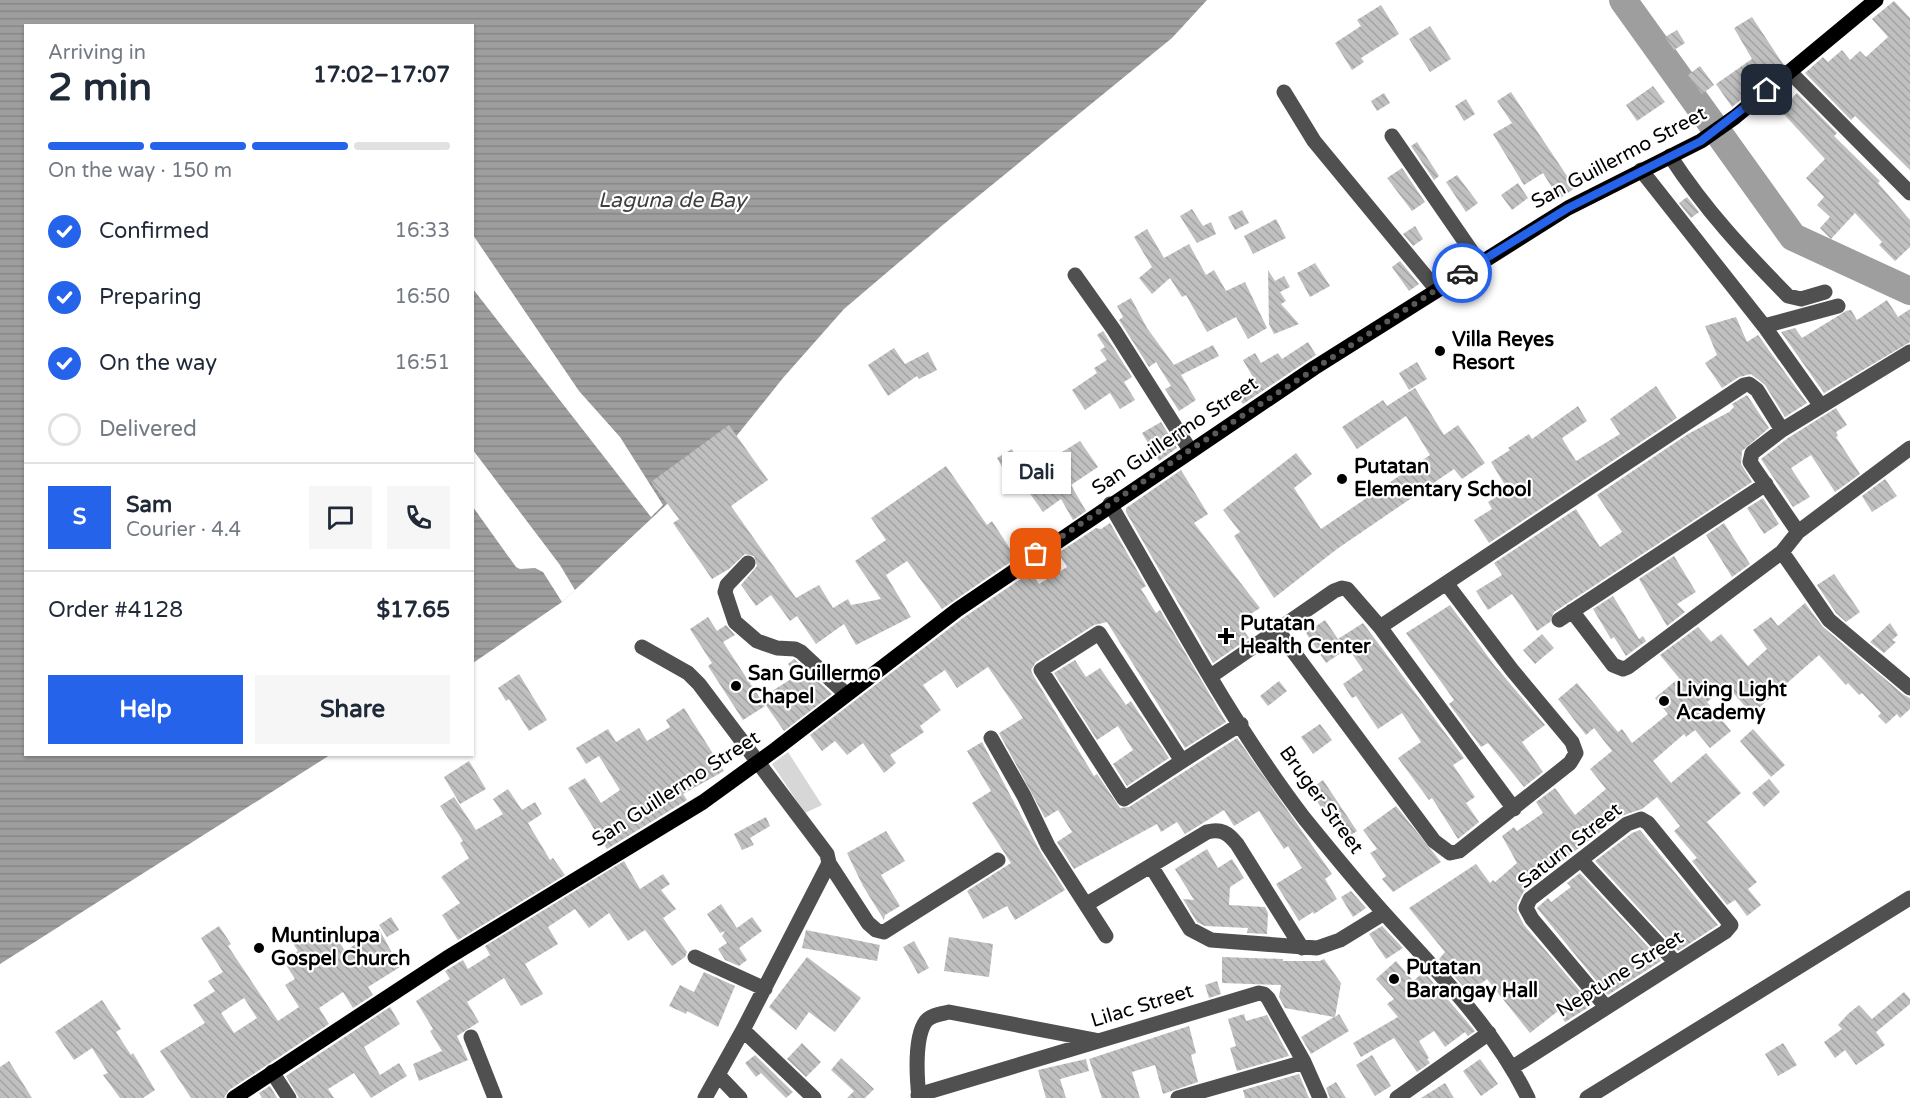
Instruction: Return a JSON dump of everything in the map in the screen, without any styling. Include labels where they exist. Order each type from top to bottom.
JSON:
[{"type":"main road","name":"San Guillermo Street","points":[[234,1098],[447,958],[703,801],[966,604],[1190,450],[1479,262],[1568,208],[1701,141],[1735,117],[1876,0]]},
{"type":"street","points":[[1790,72],[1910,193]]},
{"type":"street","points":[[1284,92],[1314,141],[1437,290]]},
{"type":"street","points":[[1392,136],[1479,262]]},
{"type":"street","points":[[1670,156],[1700,201],[1727,234],[1788,296],[1801,299],[1825,292]]},
{"type":"street","points":[[1641,170],[1764,326],[1821,406]]},
{"type":"street","points":[[1075,274],[1114,330],[1190,450]]},
{"type":"street","points":[[1764,326],[1838,306]]},
{"type":"street","points":[[1798,532],[1750,462],[1749,457],[1782,430],[1910,352]]},
{"type":"street","points":[[1380,627],[1744,386],[1749,384],[1757,390],[1782,430]]},
{"type":"street","points":[[1572,611],[1613,665],[1623,669],[1782,552],[1798,532],[1910,448]]},
{"type":"street","points":[[1558,620],[1766,484]]},
{"type":"street","name":"Bruger Street","points":[[1110,504],[1240,724],[1302,815],[1384,913],[1439,971],[1489,1033],[1513,1067],[1528,1098]]},
{"type":"street","points":[[1782,552],[1829,620],[1910,688]]},
{"type":"street","points":[[748,563],[727,585],[725,592],[735,622],[745,634],[757,642],[801,652],[846,694]]},
{"type":"street","points":[[1278,631],[1441,848],[1450,853],[1458,851],[1570,763],[1576,753],[1575,748],[1446,583]]},
{"type":"street","points":[[1211,676],[1334,591],[1342,588],[1352,593],[1380,627],[1514,809]]},
{"type":"street","points":[[1182,761],[1100,633],[1041,670],[1124,799],[1240,724]]},
{"type":"street","points":[[642,647],[688,673],[699,684],[822,844],[829,863],[868,923],[876,930],[884,932],[998,860]]},
{"type":"street","points":[[991,738],[1029,805],[1048,846],[1106,936]]},
{"type":"street","name":"Saturn Street","points":[[1606,1007],[1532,919],[1526,908],[1530,899],[1627,824],[1641,819],[1648,823],[1731,926]]},
{"type":"street","points":[[1087,904],[1207,832],[1221,831],[1229,835],[1302,948]]},
{"type":"street","points":[[1581,860],[1676,963]]},
{"type":"street","points":[[705,1098],[725,1087],[743,1030],[829,863]]},
{"type":"street","points":[[1151,866],[1190,929],[1204,938],[1317,948],[1340,940],[1384,913]]},
{"type":"street","points":[[1587,1098],[1910,898]]},
{"type":"street","name":"Neptune Street","points":[[1513,1067],[1731,926]]},
{"type":"street","points":[[695,957],[765,989]]},
{"type":"street","name":"Lilac Street","points":[[918,1097],[1098,1040],[1259,993],[1264,994],[1268,999],[1304,1062],[1320,1098]]},
{"type":"street","points":[[918,1097],[918,1055],[921,1033],[927,1021],[937,1015],[949,1012],[1098,1040]]},
{"type":"street","points":[[743,1030],[814,1098]]},
{"type":"street","points":[[1396,1098],[1489,1033]]},
{"type":"street","points":[[471,1037],[495,1098]]},
{"type":"street","points":[[1178,1098],[1304,1062]]},
{"type":"street","points":[[272,1072],[289,1098]]},
{"type":"street","points":[[725,1087],[740,1098]]},
{"type":"shaded area","points":[[788,752],[822,805],[805,813],[772,764]]},
{"type":"water","name":"Laguna de Bay","points":[[0,0],[1207,0],[1172,38],[944,224],[844,309],[783,378],[726,449],[562,602],[474,662],[474,24],[24,24],[24,756],[328,756],[0,964]]},
{"type":"pier","points":[[474,236],[579,391],[620,437],[663,505],[651,517],[474,290]]},
{"type":"pier","points":[[474,451],[560,565],[575,590],[562,602],[543,572],[535,568],[516,567],[474,508]]},
{"type":"building","points":[[1894,1],[1910,18],[1910,170],[1855,116],[1851,120],[1805,73],[1823,57],[1828,62],[1842,50],[1850,60],[1860,51],[1866,57],[1888,37],[1872,19]]},
{"type":"building","points":[[1381,5],[1399,34],[1361,58],[1364,62],[1352,70],[1335,43],[1361,26],[1357,20]]},
{"type":"building","points":[[1752,17],[1783,64],[1732,107],[1716,84],[1752,59],[1734,28]]},
{"type":"building","points":[[1430,26],[1451,59],[1430,72],[1409,39]]},
{"type":"building","points":[[1677,30],[1685,43],[1674,50],[1665,37]]},
{"type":"building","points":[[1700,66],[1714,85],[1702,94],[1688,75]]},
{"type":"building","points":[[1653,86],[1665,102],[1637,121],[1626,105]]},
{"type":"building","points":[[1511,92],[1575,188],[1559,199],[1543,173],[1524,185],[1493,134],[1512,123],[1497,101]]},
{"type":"building","points":[[1384,93],[1390,103],[1377,111],[1371,101]]},
{"type":"building","points":[[1797,93],[1837,133],[1834,136],[1880,181],[1878,183],[1910,220],[1910,247],[1895,261],[1879,245],[1882,242],[1855,213],[1831,239],[1820,228],[1830,217],[1817,205],[1824,197],[1806,178],[1825,159],[1780,110]]},
{"type":"building","points":[[1466,99],[1475,114],[1464,121],[1455,106]]},
{"type":"building","points":[[1417,142],[1439,176],[1434,180],[1411,146]]},
{"type":"building","points":[[1402,168],[1425,202],[1412,211],[1387,178]]},
{"type":"building","points":[[1457,175],[1478,203],[1466,212],[1446,182]]},
{"type":"building","points":[[1518,183],[1528,198],[1512,210],[1501,195]]},
{"type":"building","points":[[1687,197],[1699,212],[1691,218],[1679,203]]},
{"type":"building","points":[[1192,209],[1203,226],[1211,222],[1216,234],[1197,243],[1180,216]]},
{"type":"building","points":[[1242,210],[1249,223],[1235,230],[1228,217]]},
{"type":"building","points":[[1276,219],[1286,238],[1253,254],[1244,236]]},
{"type":"building","points":[[1415,226],[1423,239],[1413,246],[1403,234]]},
{"type":"building","points":[[1147,229],[1164,258],[1189,244],[1206,275],[1214,270],[1226,291],[1245,282],[1267,328],[1248,339],[1236,317],[1207,332],[1186,295],[1182,297],[1170,278],[1152,294],[1139,278],[1152,267],[1134,237]]},
{"type":"building","points":[[1400,261],[1419,284],[1409,291],[1392,267]]},
{"type":"building","points":[[1315,263],[1330,286],[1310,297],[1297,273]]},
{"type":"building","points":[[1268,270],[1275,281],[1284,276],[1290,287],[1280,292],[1286,301],[1281,304],[1299,324],[1274,334],[1269,324]]},
{"type":"building","points":[[1131,298],[1147,328],[1174,365],[1213,345],[1219,356],[1181,375],[1196,400],[1179,411],[1165,389],[1171,386],[1156,362],[1149,367],[1119,320],[1123,317],[1117,306]]},
{"type":"building","points":[[1887,300],[1898,317],[1910,309],[1910,342],[1824,393],[1781,332],[1795,328],[1802,338],[1846,311],[1851,310],[1857,320]]},
{"type":"building","points":[[1736,317],[1747,342],[1758,335],[1807,403],[1785,417],[1765,385],[1751,374],[1739,377],[1722,388],[1705,363],[1717,355],[1705,326]]},
{"type":"building","points":[[1103,331],[1132,377],[1124,382],[1135,400],[1120,409],[1110,393],[1085,410],[1072,390],[1097,373],[1094,368],[1107,360],[1100,350],[1105,347],[1097,335]]},
{"type":"building","points":[[1308,342],[1316,355],[1243,404],[1233,391],[1253,377],[1243,360],[1255,353],[1261,363],[1278,353],[1282,359]]},
{"type":"building","points":[[894,348],[905,364],[928,352],[937,370],[919,379],[917,376],[888,396],[868,365]]},
{"type":"building","points":[[1417,362],[1427,379],[1409,390],[1399,373]]},
{"type":"building","points":[[1656,386],[1677,418],[1489,543],[1474,520],[1492,509],[1488,502],[1508,490],[1491,462],[1529,434],[1532,439],[1578,406],[1587,421],[1562,438],[1576,461],[1620,434],[1610,419]]},
{"type":"building","points":[[1415,388],[1444,435],[1458,425],[1485,463],[1462,479],[1454,469],[1337,549],[1274,598],[1234,536],[1240,532],[1223,510],[1296,453],[1312,474],[1294,488],[1321,529],[1430,455],[1406,416],[1357,449],[1342,427],[1383,400],[1387,406]]},
{"type":"building","points":[[1747,395],[1769,428],[1742,451],[1741,464],[1752,482],[1554,612],[1550,622],[1537,631],[1512,594],[1488,610],[1476,591],[1502,575],[1494,563],[1576,509],[1600,547],[1622,532],[1597,495],[1688,434],[1729,412],[1734,407],[1732,404]]},
{"type":"building","points":[[1836,408],[1847,425],[1836,432],[1838,436],[1836,437],[1860,474],[1835,492],[1811,455],[1791,468],[1810,497],[1793,507],[1761,459],[1788,438]]},
{"type":"building","points":[[1161,422],[1177,448],[1159,461],[1142,433]]},
{"type":"building","points":[[729,425],[768,480],[731,506],[796,598],[819,585],[833,608],[848,599],[851,605],[881,599],[855,561],[886,540],[871,518],[946,466],[987,525],[992,521],[1016,558],[942,609],[907,561],[886,575],[911,617],[856,645],[844,624],[816,644],[797,616],[790,621],[771,595],[756,606],[741,585],[757,566],[754,556],[745,554],[729,569],[712,579],[673,523],[679,519],[651,482]]},
{"type":"building","points":[[1080,441],[1098,467],[1071,485],[1086,511],[1073,520],[1061,499],[1043,512],[1021,481],[1013,486],[997,458],[1012,449],[1026,474]]},
{"type":"building","points":[[1181,470],[1208,514],[1194,523],[1260,608],[1238,622],[1249,638],[1213,663],[1126,512],[1126,508]]},
{"type":"building","points":[[1885,479],[1897,496],[1872,512],[1862,496]]},
{"type":"building","points":[[1763,498],[1779,524],[1764,534],[1747,508]]},
{"type":"building","points":[[1110,523],[1146,586],[1141,589],[1156,613],[1160,610],[1226,722],[1185,748],[1107,622],[1094,625],[1036,662],[1031,670],[1033,675],[1094,776],[1097,774],[1120,808],[1129,807],[1237,738],[1332,874],[1325,879],[1337,899],[1314,914],[1313,912],[1299,921],[1276,884],[1302,868],[1288,846],[1284,849],[1259,811],[1234,826],[1224,810],[1185,834],[1177,822],[1161,832],[1157,824],[1074,869],[1057,842],[1072,832],[1058,810],[1045,818],[999,733],[1023,718],[988,667],[957,688],[945,670],[923,685],[941,710],[920,726],[924,732],[890,755],[896,763],[884,773],[863,743],[847,755],[835,741],[822,751],[810,735],[963,618],[1031,572],[1039,584],[1067,567],[1058,553],[1096,528],[1101,529]]},
{"type":"building","points":[[1724,523],[1750,564],[1732,577],[1706,535]]},
{"type":"building","points":[[1674,556],[1696,592],[1677,604],[1685,612],[1667,626],[1639,579]]},
{"type":"building","points":[[1834,574],[1860,612],[1846,622],[1836,613],[1817,585]]},
{"type":"building","points":[[1613,596],[1639,639],[1643,636],[1646,641],[1626,656],[1614,637],[1611,639],[1593,609]]},
{"type":"building","points":[[1805,603],[1823,627],[1910,698],[1910,709],[1900,718],[1897,714],[1886,724],[1878,716],[1881,713],[1862,693],[1859,695],[1848,683],[1846,685],[1819,655],[1752,714],[1727,686],[1707,702],[1731,731],[1710,748],[1695,730],[1686,737],[1684,734],[1653,761],[1671,783],[1706,753],[1741,793],[1707,822],[1757,882],[1748,889],[1761,905],[1747,916],[1735,900],[1727,905],[1692,861],[1697,858],[1674,831],[1680,826],[1657,797],[1642,809],[1621,816],[1554,867],[1524,891],[1517,904],[1517,912],[1524,925],[1592,1005],[1565,1022],[1558,1011],[1530,1033],[1487,979],[1469,993],[1439,959],[1445,952],[1409,908],[1476,864],[1490,883],[1493,880],[1495,882],[1517,863],[1502,836],[1514,827],[1517,831],[1543,813],[1536,802],[1555,788],[1575,815],[1606,789],[1590,769],[1612,751],[1594,728],[1586,735],[1558,699],[1577,683],[1618,732],[1622,729],[1632,743],[1668,714],[1655,698],[1679,678],[1660,655],[1698,627],[1711,642],[1721,634],[1748,666],[1767,649],[1753,630],[1771,617],[1778,626]]},
{"type":"building","points":[[1450,605],[1495,666],[1545,725],[1522,742],[1543,772],[1524,787],[1488,743],[1481,747],[1449,704],[1454,700],[1406,633]]},
{"type":"building","name":"San Guillermo Chapel","points":[[708,617],[717,631],[726,625],[735,635],[723,642],[765,706],[743,720],[708,666],[712,663],[690,629]]},
{"type":"building","points":[[1325,620],[1338,639],[1363,623],[1464,758],[1453,765],[1475,797],[1466,803],[1479,822],[1458,839],[1432,798],[1429,800],[1398,758],[1421,742],[1402,713],[1378,729],[1356,696],[1352,698],[1343,684],[1363,670],[1348,648],[1326,663],[1306,633]]},
{"type":"building","points":[[1890,623],[1898,635],[1892,640],[1896,642],[1884,653],[1870,642]]},
{"type":"building","points":[[1542,634],[1554,648],[1535,664],[1523,650]]},
{"type":"building","points":[[794,659],[832,694],[784,731],[761,698],[796,676],[788,664]]},
{"type":"building","points":[[1075,660],[1086,677],[1100,668],[1126,705],[1131,701],[1169,758],[1127,786],[1113,764],[1133,750],[1118,726],[1097,740],[1054,673]]},
{"type":"building","points":[[519,674],[547,720],[529,731],[509,699],[506,701],[498,688]]},
{"type":"building","points":[[1279,681],[1287,691],[1268,706],[1260,696]]},
{"type":"building","points":[[684,708],[724,771],[683,794],[687,800],[607,849],[568,788],[585,778],[601,803],[620,790],[599,756],[586,764],[576,748],[608,729],[616,742],[639,728],[647,741],[670,727],[666,720]]},
{"type":"building","points":[[1320,724],[1332,740],[1313,754],[1301,737]]},
{"type":"building","points":[[1753,729],[1785,765],[1771,777],[1740,741]]},
{"type":"building","points":[[982,742],[1040,851],[1065,890],[1015,920],[1007,906],[983,919],[967,891],[1011,863],[972,803],[991,791],[967,751]]},
{"type":"building","points":[[469,761],[486,789],[460,804],[444,777]]},
{"type":"building","points":[[1769,779],[1780,792],[1764,807],[1752,793]]},
{"type":"building","points":[[1323,780],[1357,831],[1344,840],[1309,790]]},
{"type":"building","points":[[508,789],[522,810],[535,802],[542,814],[528,823],[550,860],[553,858],[565,875],[458,940],[442,915],[460,903],[441,877],[469,858],[460,843],[463,841],[440,806],[454,797],[476,830],[503,814],[493,799]]},
{"type":"building","points":[[1396,806],[1441,862],[1393,892],[1382,879],[1386,876],[1370,853],[1377,849],[1363,830]]},
{"type":"building","points":[[766,817],[770,826],[750,838],[754,845],[742,850],[734,834]]},
{"type":"building","points":[[1640,830],[1718,925],[1678,951],[1595,861],[1632,833]]},
{"type":"building","points":[[886,831],[905,861],[881,875],[900,906],[885,915],[884,920],[863,886],[847,853]]},
{"type":"building","points":[[1207,849],[1218,868],[1232,859],[1244,878],[1230,887],[1229,905],[1265,907],[1268,913],[1267,934],[1247,933],[1248,928],[1205,926],[1197,922],[1183,899],[1194,900],[1175,869]]},
{"type":"building","points":[[624,861],[640,889],[663,874],[670,884],[661,890],[676,909],[663,918],[687,952],[685,957],[672,966],[645,930],[628,941],[609,913],[589,928],[575,909],[548,927],[558,944],[525,964],[543,994],[521,1006],[504,978],[467,1002],[479,1022],[457,1036],[468,1060],[419,1081],[413,1064],[442,1051],[430,1031],[433,1029],[416,1001],[450,979],[445,971],[463,960],[468,969],[490,955],[485,946]]},
{"type":"building","points":[[1580,873],[1661,961],[1608,995],[1537,908],[1548,898],[1551,902],[1571,887],[1567,883]]},
{"type":"building","points":[[1351,891],[1366,908],[1353,917],[1341,897]]},
{"type":"building","points":[[721,904],[737,928],[752,917],[762,931],[739,948],[747,960],[739,966],[725,960],[718,949],[727,943],[722,936],[725,931],[720,933],[707,914]]},
{"type":"building","points":[[391,917],[399,930],[387,937],[379,925]]},
{"type":"building","points":[[219,926],[231,944],[228,946],[278,1021],[299,1007],[285,985],[295,979],[283,960],[298,951],[292,942],[307,932],[312,940],[330,928],[345,951],[379,929],[400,967],[368,987],[373,995],[353,1008],[343,992],[319,1008],[329,1024],[229,1090],[224,1098],[191,1098],[160,1051],[205,1023],[193,1005],[215,991],[208,981],[223,972],[201,938]],"holes":[[[244,998],[257,1018],[234,1033],[221,1013]]]},
{"type":"building","points":[[1382,926],[1403,948],[1386,959],[1369,934]]},
{"type":"building","points":[[806,930],[880,945],[877,961],[802,948]]},
{"type":"building","points":[[949,937],[993,944],[989,977],[944,971]]},
{"type":"building","points":[[914,941],[929,968],[918,974],[903,947]]},
{"type":"building","points":[[807,957],[861,998],[835,1032],[809,1012],[796,1030],[769,1007]]},
{"type":"building","points":[[1222,957],[1283,959],[1283,961],[1320,961],[1324,959],[1341,983],[1335,1017],[1339,1014],[1349,1031],[1311,1054],[1301,1037],[1334,1017],[1285,1008],[1279,997],[1281,985],[1222,983]]},
{"type":"building","points":[[1396,961],[1413,981],[1424,972],[1475,1031],[1468,1036],[1465,1032],[1445,1047],[1434,1031],[1419,1041],[1430,1063],[1417,1072],[1394,1038],[1361,1057],[1353,1043],[1398,1017],[1387,1004],[1394,999],[1376,979]]},
{"type":"building","points":[[704,972],[735,986],[718,1027],[687,1011],[686,1014],[669,1006],[680,985],[694,992]]},
{"type":"building","points":[[1217,981],[1221,994],[1209,998],[1205,985]]},
{"type":"building","points":[[1904,992],[1910,999],[1910,1004],[1876,1032],[1885,1045],[1856,1065],[1845,1050],[1835,1058],[1824,1042],[1842,1029],[1838,1025],[1848,1014],[1859,1005],[1872,1019]]},
{"type":"building","points":[[102,1000],[121,1029],[116,1032],[131,1055],[133,1053],[155,1090],[143,1098],[120,1098],[103,1075],[108,1073],[92,1048],[74,1060],[55,1032]]},
{"type":"building","points":[[390,1007],[400,1024],[364,1047],[380,1075],[399,1063],[407,1076],[371,1098],[354,1073],[328,1089],[334,1098],[299,1098],[286,1076]]},
{"type":"building","points":[[1244,1014],[1246,1021],[1267,1015],[1289,1056],[1237,1071],[1230,1048],[1236,1046],[1228,1019]]},
{"type":"building","points":[[1189,1026],[1196,1053],[1191,1055],[1198,1082],[1163,1094],[1155,1065],[1132,1072],[1140,1098],[1102,1098],[1089,1059]]},
{"type":"building","points":[[802,1043],[821,1062],[806,1077],[787,1059]]},
{"type":"building","points":[[1783,1043],[1797,1065],[1778,1076],[1765,1054]]},
{"type":"building","points":[[755,1055],[793,1092],[786,1098],[761,1073],[756,1077],[745,1063]]},
{"type":"building","points":[[1372,1055],[1391,1086],[1375,1096],[1356,1065]]},
{"type":"building","points":[[841,1058],[874,1089],[865,1098],[847,1098],[854,1091],[831,1070]]},
{"type":"building","points":[[1086,1059],[1089,1071],[1060,1079],[1066,1098],[1046,1098],[1038,1070]]},
{"type":"building","points":[[1480,1059],[1498,1084],[1481,1096],[1463,1071]]},
{"type":"building","points":[[9,1061],[32,1098],[0,1098],[0,1067]]},
{"type":"building","points":[[1299,1074],[1309,1098],[1245,1098],[1243,1090]]},
{"type":"building","points":[[1336,1082],[1346,1098],[1330,1098],[1326,1088]]},
{"type":"building","points":[[1445,1083],[1454,1098],[1421,1098]]},
{"type":"building","points":[[270,1086],[277,1098],[262,1098],[259,1093]]},
{"type":"waterway","points":[[1623,0],[1793,237],[1910,291]]},
{"type":"way so far","points":[[1036,554],[1314,368],[1462,273]]},
{"type":"place","name":"Villa Reyes Resort","points":[[1440,351]]},
{"type":"place","name":"Putatan Elementary School","points":[[1342,479]]},
{"type":"place","name":"Dali","points":[[1036,554]]},
{"type":"place","name":"Putatan Health Center","points":[[1226,636]]},
{"type":"place","name":"San Guillermo Chapel","points":[[736,686]]},
{"type":"place","name":"Living Light Academy","points":[[1664,701]]},
{"type":"place","name":"Muntinlupa Gospel Church","points":[[259,948]]},
{"type":"place","name":"Putatan Barangay Hall","points":[[1394,979]]},
{"type":"route","points":[[1462,273],[1568,208],[1701,141],[1767,90]]}]
